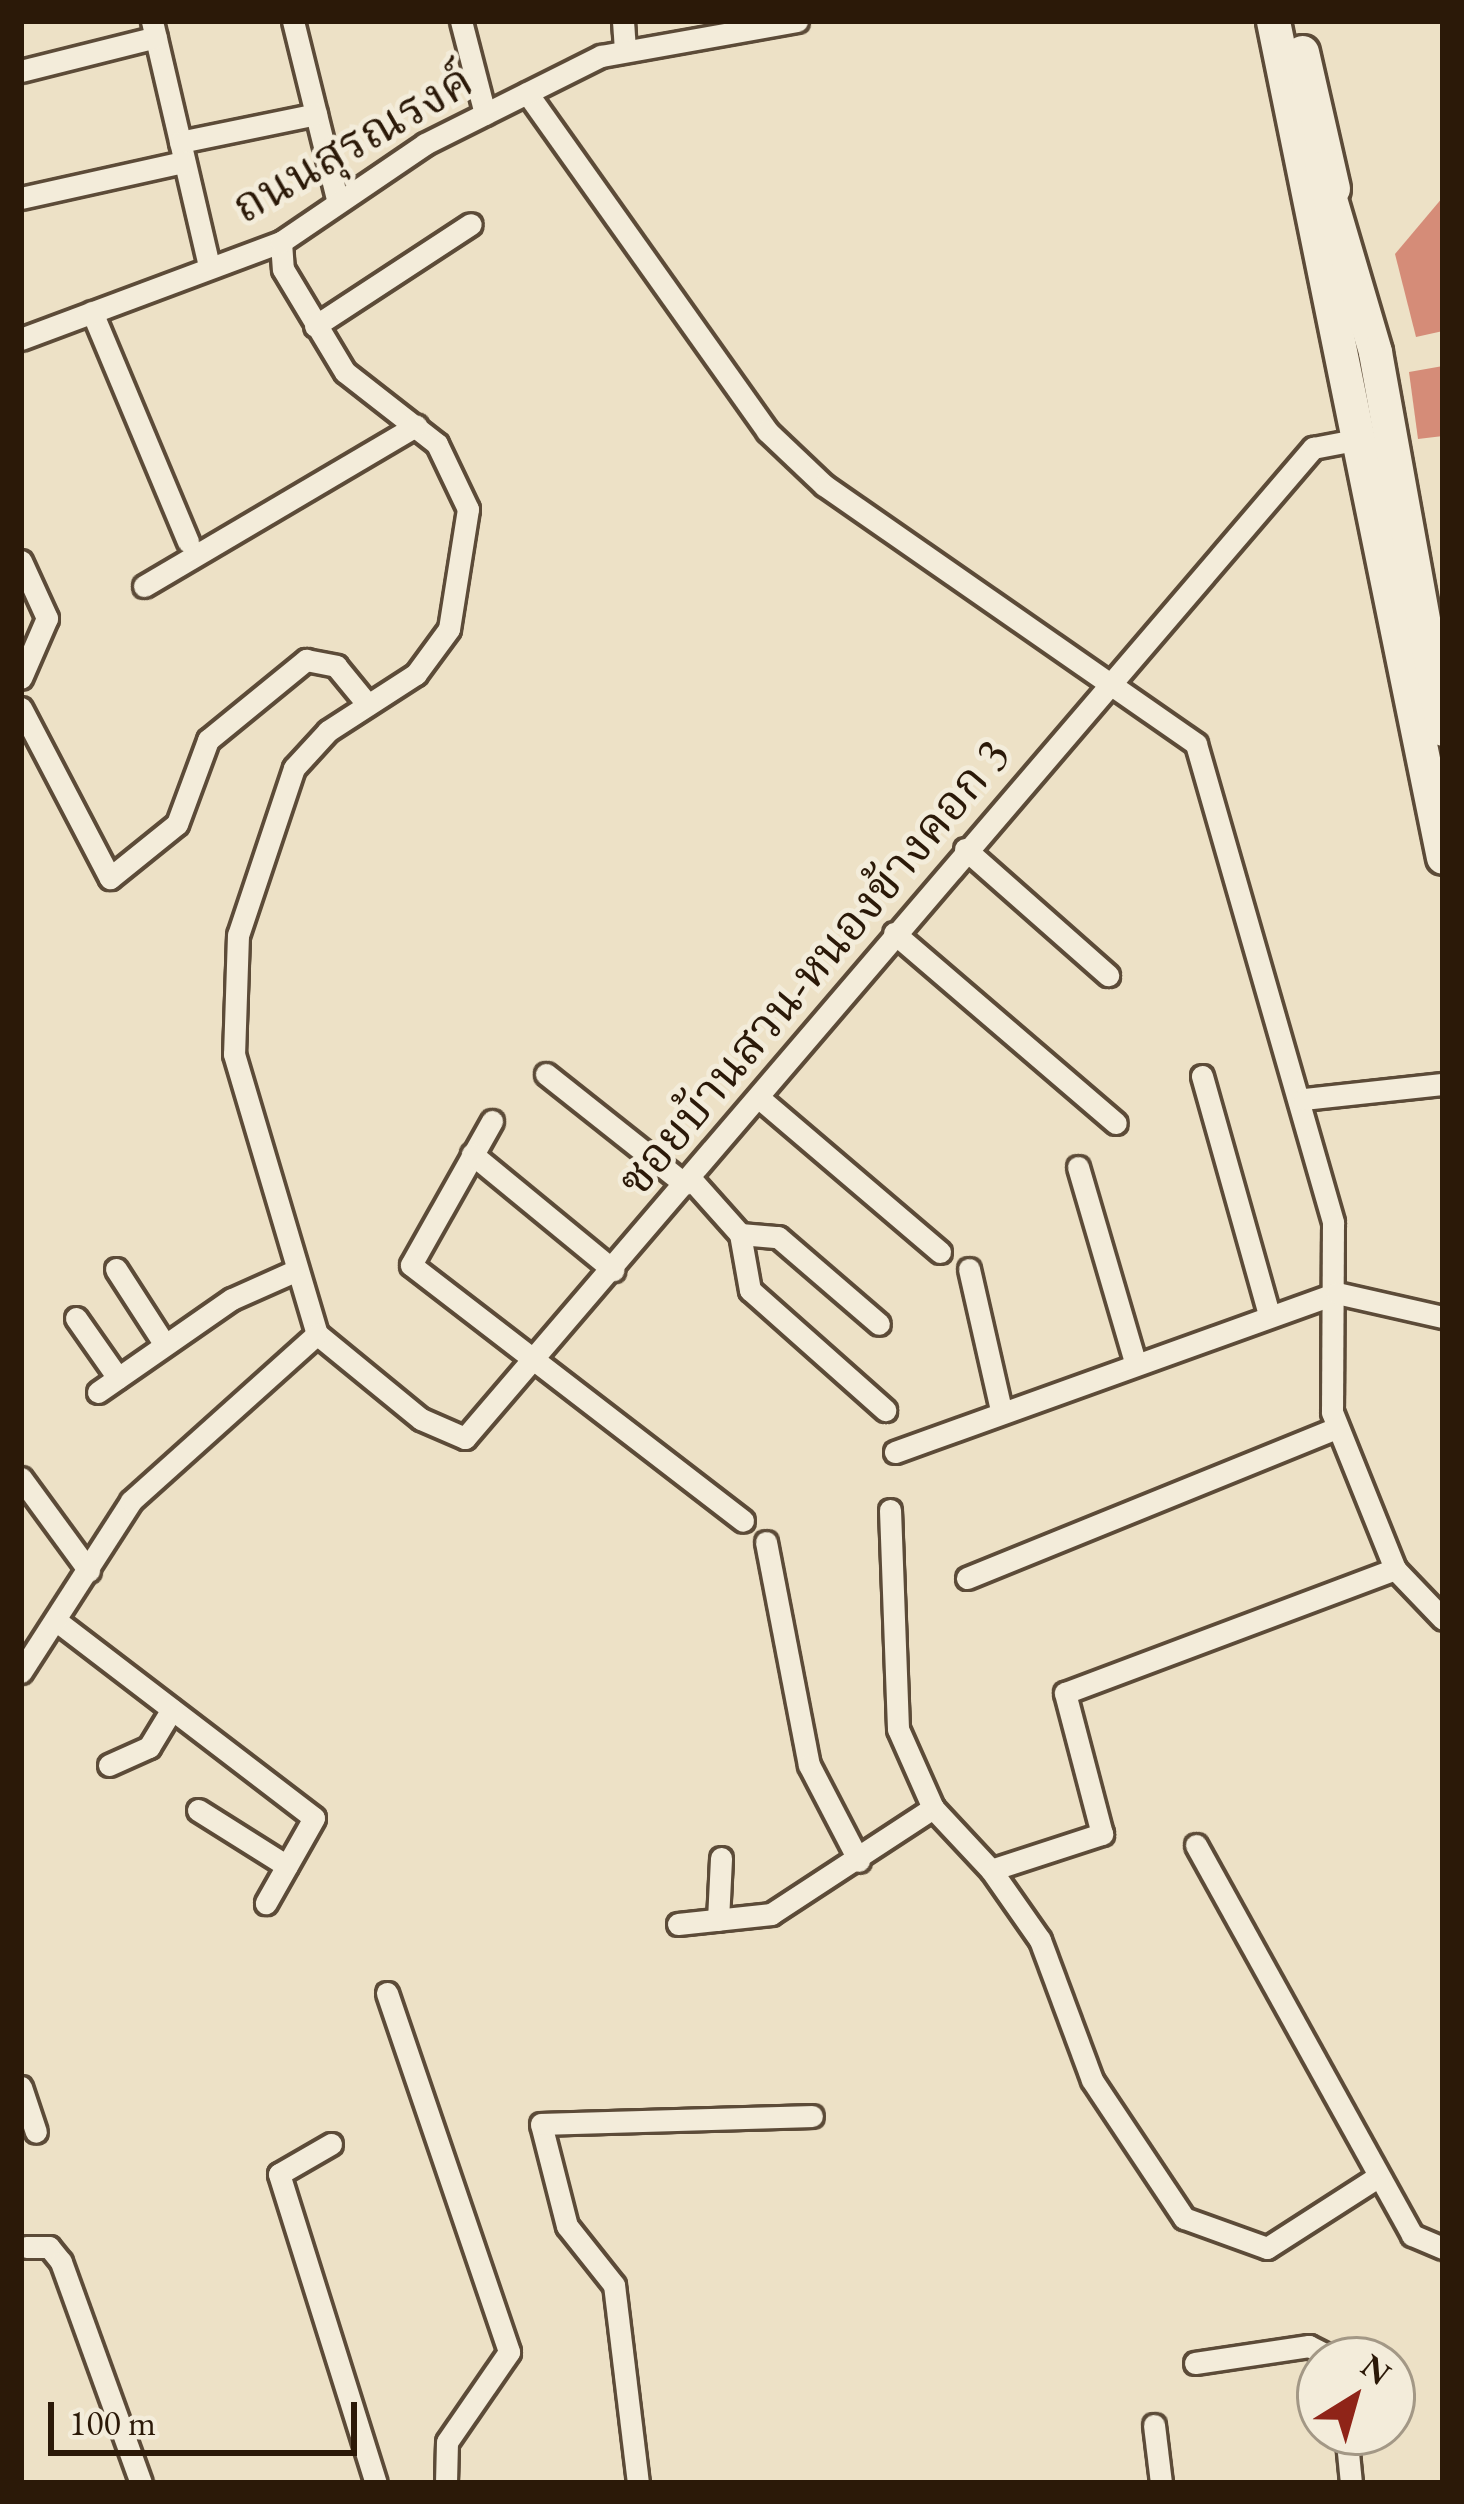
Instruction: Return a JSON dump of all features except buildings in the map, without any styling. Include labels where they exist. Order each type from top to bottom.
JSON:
[{"type":"main road","points":[[1276,28],[1329,231],[1443,729]]},
{"type":"main road","points":[[1329,231],[1360,439],[1443,856]]},
{"type":"street","points":[[293,21],[337,199]]},
{"type":"street","points":[[461,21],[484,114]]},
{"type":"street","points":[[623,21],[625,49]]},
{"type":"street","name":"ถนนสุรณรงค์","points":[[21,339],[280,242],[337,199],[484,114],[625,49],[797,21]]},
{"type":"street","points":[[21,71],[154,29],[209,266]]},
{"type":"street","points":[[527,93],[767,431],[824,485],[1112,677],[1196,744],[1304,1099],[1334,1223],[1337,1427],[1395,1569],[1443,1619]]},
{"type":"street","points":[[21,198],[316,114]]},
{"type":"street","points":[[315,326],[471,224]]},
{"type":"street","points":[[21,1672],[58,1622],[131,1502],[317,1334],[234,1054],[238,935],[294,768],[368,705],[416,674],[449,628],[468,509],[460,476],[416,426],[345,372],[315,326],[280,242]]},
{"type":"street","points":[[92,312],[188,542]]},
{"type":"street","points":[[144,586],[416,426]]},
{"type":"street","name":"ซอยบ้านสวน-หนองข้างคอก 3","points":[[317,1334],[421,1419],[465,1438],[532,1367],[965,849],[1313,448],[1360,439]]},
{"type":"street","points":[[21,561],[47,618],[21,678]]},
{"type":"street","points":[[21,708],[110,878],[177,824],[208,740],[306,660],[336,666],[368,705]]},
{"type":"street","points":[[965,849],[1108,975]]},
{"type":"street","points":[[894,933],[1116,1123]]},
{"type":"street","points":[[546,1074],[688,1181],[740,1234],[750,1290],[885,1410]]},
{"type":"street","points":[[1202,1076],[1269,1314]]},
{"type":"street","points":[[1304,1099],[1443,1084]]},
{"type":"street","points":[[758,1097],[940,1252]]},
{"type":"street","points":[[492,1121],[412,1265],[532,1367],[743,1521]]},
{"type":"street","points":[[472,1154],[613,1270]]},
{"type":"street","points":[[1078,1167],[1135,1362]]},
{"type":"street","points":[[740,1234],[778,1237],[879,1324]]},
{"type":"street","points":[[116,1269],[165,1345]]},
{"type":"street","points":[[969,1269],[1001,1410]]},
{"type":"street","points":[[98,1392],[165,1345],[295,1270]]},
{"type":"street","points":[[896,1452],[1001,1410],[1337,1293],[1443,1317]]},
{"type":"street","points":[[76,1318],[118,1378]]},
{"type":"street","points":[[968,1578],[1337,1427]]},
{"type":"street","points":[[21,1478],[89,1571]]},
{"type":"street","points":[[890,1510],[898,1730],[933,1808],[991,1870],[1040,1940],[1092,2080],[1184,2218],[1267,2248],[1379,2176]]},
{"type":"street","points":[[766,1542],[809,1766],[859,1861]]},
{"type":"street","points":[[991,1870],[1102,1834],[1065,1693],[1395,1569]]},
{"type":"street","points":[[58,1622],[314,1818],[266,1903]]},
{"type":"street","points":[[109,1766],[149,1747],[172,1709]]},
{"type":"street","points":[[678,1924],[771,1914],[859,1861],[933,1808]]},
{"type":"street","points":[[199,1810],[287,1865]]},
{"type":"street","points":[[1196,1845],[1415,2240],[1443,2248]]},
{"type":"street","points":[[718,1920],[721,1858]]},
{"type":"street","points":[[387,1993],[509,2352],[447,2442],[446,2483]]},
{"type":"street","points":[[21,2087],[36,2132]]},
{"type":"street","points":[[638,2483],[614,2285],[567,2226],[541,2124],[812,2116]]},
{"type":"street","points":[[331,2144],[279,2174],[304,2270],[376,2483]]},
{"type":"street","points":[[26,2247],[50,2247],[61,2262],[141,2483]]},
{"type":"street","points":[[1195,2363],[1296,2348]]},
{"type":"street","points":[[1154,2425],[1161,2483]]}]
